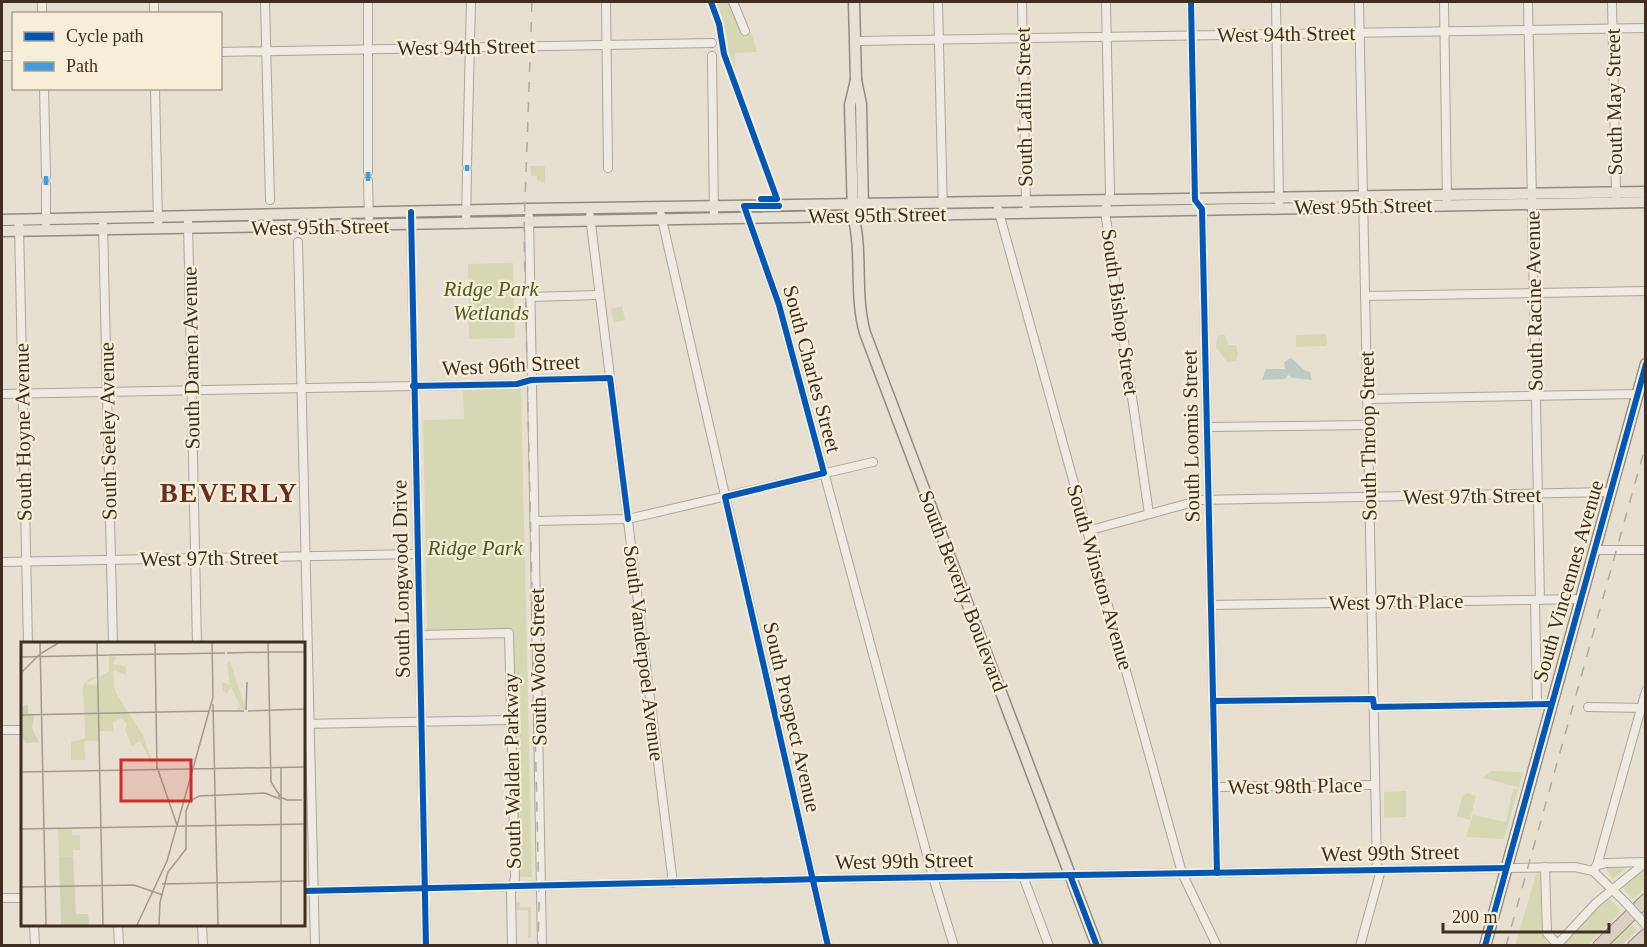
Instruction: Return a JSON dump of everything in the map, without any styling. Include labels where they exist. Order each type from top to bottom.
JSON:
[{"type":"highway","points":[[1599,945],[1646,900]]},
{"type":"highway","points":[[1634,945],[1646,935]]},
{"type":"main road","name":"South Beverly Boulevard","points":[[854,2],[856,80],[861,104],[858,210],[859,304],[865,333],[1097,945]]},
{"type":"main road","name":"West 95th Street","points":[[2,231],[46,231],[158,217],[744,206],[858,210],[1107,206],[1202,209],[1279,203],[1616,197],[1646,192]]},
{"type":"main road","name":"West 95th Street","points":[[1616,197],[1646,202]]},
{"type":"main road","name":"West 95th Street","points":[[1107,206],[1195,200],[1279,203]]},
{"type":"main road","name":"West 95th Street","points":[[2,220],[46,219],[158,229],[188,229],[749,218],[858,210]]},
{"type":"main road","name":"South Vincennes Avenue","points":[[1485,945],[1646,364]]},
{"type":"street","points":[[265,2],[270,200]]},
{"type":"street","points":[[368,2],[369,226]]},
{"type":"street","points":[[466,224],[471,2]]},
{"type":"street","points":[[606,2],[608,168]]},
{"type":"street","points":[[733,2],[745,31]]},
{"type":"street","points":[[938,2],[942,209]]},
{"type":"street","name":"South Laflin Street","points":[[1022,2],[1026,207]]},
{"type":"street","name":"South Bishop Street","points":[[1107,2],[1110,185],[1107,206],[1108,232],[1149,514]]},
{"type":"street","points":[[1191,2],[1195,200],[1202,209]]},
{"type":"street","points":[[1276,2],[1279,203]]},
{"type":"street","name":"South Throop Street","points":[[1359,2],[1375,785],[1379,870],[1360,945]]},
{"type":"street","points":[[1444,2],[1447,200]]},
{"type":"street","name":"South Racine Avenue","points":[[1528,2],[1538,495],[1536,704]]},
{"type":"street","name":"South May Street","points":[[1612,2],[1616,197]]},
{"type":"street","name":"West 94th Street","points":[[855,41],[1646,28]]},
{"type":"street","name":"West 94th Street","points":[[222,52],[712,43]]},
{"type":"street","points":[[712,56],[714,218]]},
{"type":"street","points":[[44,90],[46,231]]},
{"type":"street","points":[[155,90],[158,229]]},
{"type":"street","name":"South Charles Street","points":[[744,206],[778,305],[933,878],[954,945]]},
{"type":"street","name":"South Prospect Avenue","points":[[660,207],[828,945]]},
{"type":"street","name":"South Vanderpoel Avenue","points":[[590,208],[599,296],[673,883]]},
{"type":"street","name":"South Winston Avenue","points":[[998,208],[1182,873],[1217,945]]},
{"type":"street","name":"South Wood Street","points":[[529,209],[542,945]]},
{"type":"street","name":"South Loomis Street","points":[[1202,209],[1217,873]]},
{"type":"street","name":"South Longwood Drive","points":[[411,212],[426,945]]},
{"type":"street","name":"South Damen Avenue","points":[[188,217],[196,642]]},
{"type":"street","name":"South Hoyne Avenue","points":[[19,219],[28,642]]},
{"type":"street","name":"South Seeley Avenue","points":[[103,224],[113,642]]},
{"type":"street","points":[[298,242],[306,556],[306,724],[315,945]]},
{"type":"street","points":[[1365,296],[1646,291]]},
{"type":"street","points":[[530,297],[599,296]]},
{"type":"street","name":"West 96th Street","points":[[2,394],[517,384],[531,380],[610,378]]},
{"type":"street","points":[[1367,399],[1637,394]]},
{"type":"street","points":[[1207,428],[1368,425]]},
{"type":"street","points":[[535,521],[628,519],[873,462]]},
{"type":"street","name":"West 97th Street","points":[[1087,531],[1209,500],[1610,492]]},
{"type":"street","points":[[1594,550],[1646,550]]},
{"type":"street","name":"West 97th Street","points":[[2,562],[417,554]]},
{"type":"street","name":"West 97th Place","points":[[1211,605],[1581,599]]},
{"type":"street","name":"South Walden Parkway","points":[[419,635],[509,633],[515,878],[511,893],[512,945]]},
{"type":"street","points":[[1595,868],[1646,692]]},
{"type":"street","points":[[1213,701],[1551,704]]},
{"type":"street","points":[[1588,708],[1643,708]]},
{"type":"street","points":[[306,724],[511,720]]},
{"type":"street","points":[[2,730],[21,730]]},
{"type":"street","name":"West 98th Place","points":[[1215,787],[1375,785]]},
{"type":"street","points":[[1595,868],[1646,862]]},
{"type":"street","points":[[1545,867],[1547,933],[1556,945],[1613,888],[1646,862]]},
{"type":"street","points":[[1595,868],[1646,925]]},
{"type":"street","name":"West 99th Street","points":[[304,891],[813,879],[1595,868]]},
{"type":"street","points":[[1023,876],[1049,945]]},
{"type":"street","points":[[2,898],[21,898]]},
{"type":"street","points":[[34,926],[35,945]]},
{"type":"street","points":[[118,926],[119,945]]},
{"type":"street","points":[[202,926],[203,945]]},
{"type":"green space","points":[[713,2],[728,2],[741,35],[745,36],[751,32],[757,52],[735,53],[736,81],[724,49],[721,25]]},
{"type":"green space","points":[[530,166],[545,166],[545,183],[537,180],[537,176],[531,176]]},
{"type":"green space","name":"Ridge Park Wetlands","points":[[513,263],[515,338],[469,339],[468,264]]},
{"type":"green space","points":[[622,306],[625,320],[614,323],[611,309]]},
{"type":"green space","points":[[1326,334],[1327,346],[1296,347],[1296,335]]},
{"type":"green space","points":[[1225,335],[1228,345],[1236,345],[1238,353],[1236,361],[1227,362],[1216,347],[1217,336]]},
{"type":"green space","name":"Ridge Park","points":[[521,388],[532,877],[517,877],[512,631],[427,632],[423,420],[464,419],[463,389]]},
{"type":"green space","points":[[1491,771],[1523,772],[1519,787],[1483,778]]},
{"type":"green space","points":[[1513,789],[1518,790],[1504,839],[1466,837],[1473,815],[1506,822]]},
{"type":"green space","points":[[1406,791],[1406,817],[1384,818],[1384,792]]},
{"type":"green space","points":[[1467,793],[1476,796],[1470,820],[1457,816],[1462,797]]},
{"type":"green space","points":[[1604,866],[1629,866],[1613,879]]},
{"type":"green space","points":[[1645,866],[1645,889],[1633,899],[1621,885]]},
{"type":"green space","points":[[1538,873],[1541,877],[1542,934],[1550,945],[1515,946],[1536,874]]},
{"type":"green space","points":[[1608,897],[1621,911],[1588,945],[1562,946]]},
{"type":"green space","points":[[515,902],[520,902],[520,907],[531,907],[531,938],[528,938],[528,910],[515,910]]},
{"type":"green space","points":[[1630,922],[1637,930],[1622,945],[1608,946]]},
{"type":"shaded area","points":[[1290,358],[1304,370],[1310,372],[1312,380],[1293,378],[1288,375],[1285,379],[1262,380],[1266,369],[1285,369],[1284,362]]},
{"type":"railway","points":[[532,2],[524,230],[539,903],[538,946]]},
{"type":"railway","points":[[1506,946],[1646,444]]},
{"type":"marked path","points":[[467,165],[467,171]]},
{"type":"marked path","points":[[368,172],[368,181]]},
{"type":"marked path","points":[[46,176],[46,185]]},
{"type":"cycle path","points":[[711,2],[719,24],[724,54],[777,199],[761,199]]},
{"type":"cycle path","points":[[1191,2],[1195,200],[1202,209],[1217,873]]},
{"type":"cycle path","points":[[779,206],[744,206],[779,305],[824,473],[725,497],[828,946]]},
{"type":"cycle path","points":[[411,212],[426,946]]},
{"type":"cycle path","points":[[1485,946],[1646,364]]},
{"type":"cycle path","points":[[413,386],[517,384],[531,380],[610,378],[628,519]]},
{"type":"cycle path","points":[[1213,701],[1373,699],[1374,707],[1551,704]]},
{"type":"cycle path","points":[[304,891],[822,879],[1506,868]]},
{"type":"cycle path","points":[[1070,875],[1097,946]]},
{"type":"district","name":"BEVERLY","points":[[229,493]]}]
